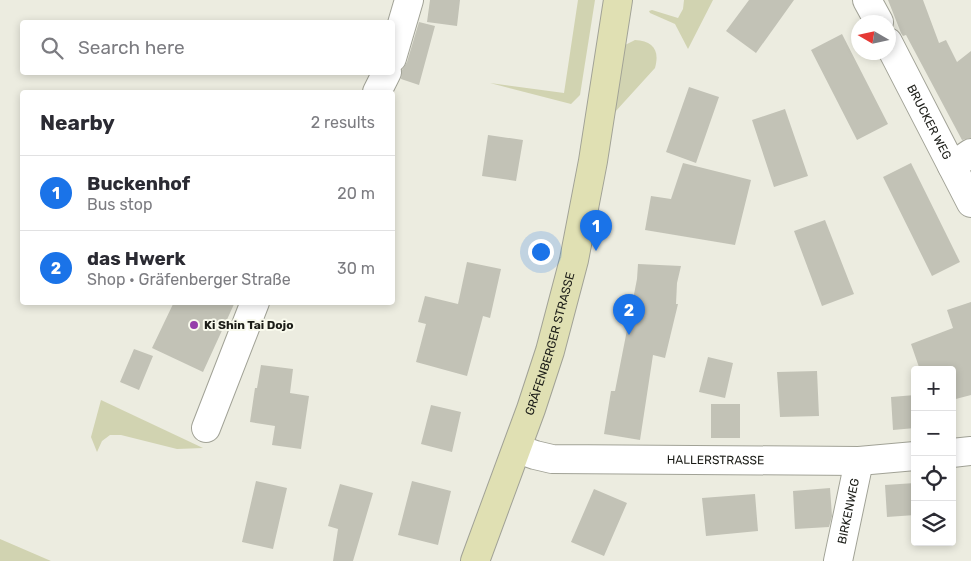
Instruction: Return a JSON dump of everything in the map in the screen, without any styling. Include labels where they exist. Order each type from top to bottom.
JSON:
[{"type":"main road","name":"GRÄFENBERGER STRASSE","points":[[475,561],[518,449],[550,351],[578,247],[601,115],[618,0]]},
{"type":"street","points":[[395,48],[409,0]]},
{"type":"street","points":[[867,0],[875,15]]},
{"type":"street","name":"BRUCKER WEG","points":[[896,55],[962,160],[971,203]]},
{"type":"street","points":[[378,90],[386,75]]},
{"type":"street","points":[[206,428],[254,305]]},
{"type":"street","name":"HALLERSTRASSE","points":[[518,449],[552,459],[859,461],[911,456]]},
{"type":"street","points":[[956,453],[971,451]]},
{"type":"street","name":"BIRKENWEG","points":[[838,561],[859,461]]},
{"type":"green space","points":[[578,0],[595,0],[580,95],[571,104],[490,83],[564,93]]},
{"type":"green space","points":[[684,0],[713,0],[688,49],[675,24],[649,11],[652,10],[678,18],[683,9]]},
{"type":"green space","points":[[635,40],[646,42],[654,48],[657,56],[655,68],[615,112],[625,45]]},
{"type":"green space","points":[[101,400],[203,448],[177,449],[121,435],[110,435],[102,441],[97,452],[91,437]]},
{"type":"green space","points":[[0,539],[51,561],[0,561]]},
{"type":"building","points":[[430,0],[460,0],[457,26],[427,22]]},
{"type":"building","points":[[749,0],[794,0],[756,53],[726,31]]},
{"type":"building","points":[[888,0],[923,0],[939,43],[946,40],[957,62],[971,51],[971,138],[962,140],[906,35],[903,36],[901,33],[896,15],[894,15]]},
{"type":"building","points":[[419,22],[435,26],[419,85],[401,79],[402,70],[407,62]]},
{"type":"building","points":[[842,34],[851,52],[851,60],[855,60],[888,124],[857,140],[811,50]]},
{"type":"building","points":[[689,87],[719,97],[696,163],[666,152]]},
{"type":"building","points":[[785,109],[808,176],[774,187],[752,120]]},
{"type":"building","points":[[488,135],[523,140],[516,181],[482,176]]},
{"type":"building","points":[[683,163],[751,180],[735,245],[645,230],[651,196],[671,199]]},
{"type":"building","points":[[911,163],[960,262],[932,276],[883,177]]},
{"type":"building","points":[[825,220],[854,294],[822,306],[794,231]]},
{"type":"building","points":[[467,262],[501,269],[490,318],[483,316],[467,376],[416,362],[426,324],[418,322],[425,296],[458,304]]},
{"type":"building","points":[[638,264],[681,266],[677,283],[676,304],[678,304],[665,358],[653,355],[640,440],[604,434],[611,391],[615,391],[637,279]]},
{"type":"building","points":[[971,302],[971,395],[956,399],[956,366],[919,366],[911,344],[953,328],[947,310]]},
{"type":"building","name":"Ki Shin Tai Dojo","points":[[173,305],[234,305],[203,372],[152,348]]},
{"type":"building","points":[[134,349],[153,356],[139,390],[120,382]]},
{"type":"building","points":[[708,357],[733,363],[725,398],[699,392]]},
{"type":"building","points":[[261,365],[293,369],[290,393],[309,396],[301,449],[272,445],[275,426],[250,422],[255,388],[257,388]]},
{"type":"building","points":[[817,371],[819,416],[780,417],[777,372]]},
{"type":"building","points":[[911,395],[911,428],[893,430],[891,397]]},
{"type":"building","points":[[711,404],[740,404],[740,438],[711,438]]},
{"type":"building","points":[[431,405],[461,412],[452,452],[421,444]]},
{"type":"building","points":[[256,481],[287,488],[273,549],[242,542]]},
{"type":"building","points":[[412,481],[451,491],[438,545],[398,535]]},
{"type":"building","points":[[911,483],[911,515],[887,517],[885,485]]},
{"type":"building","points":[[340,484],[373,493],[353,561],[333,561],[338,529],[328,526]]},
{"type":"building","points":[[830,488],[832,516],[829,527],[795,529],[793,491]]},
{"type":"building","points":[[594,489],[627,503],[604,556],[571,542]]},
{"type":"building","points":[[755,494],[758,531],[706,536],[702,498]]},
{"type":"place","name":"Buckenhof","points":[[596,251]]},
{"type":"place","name":"Ki Shin Tai Dojo","points":[[194,325]]},
{"type":"place","name":"das Hwerk","points":[[629,335]]}]
